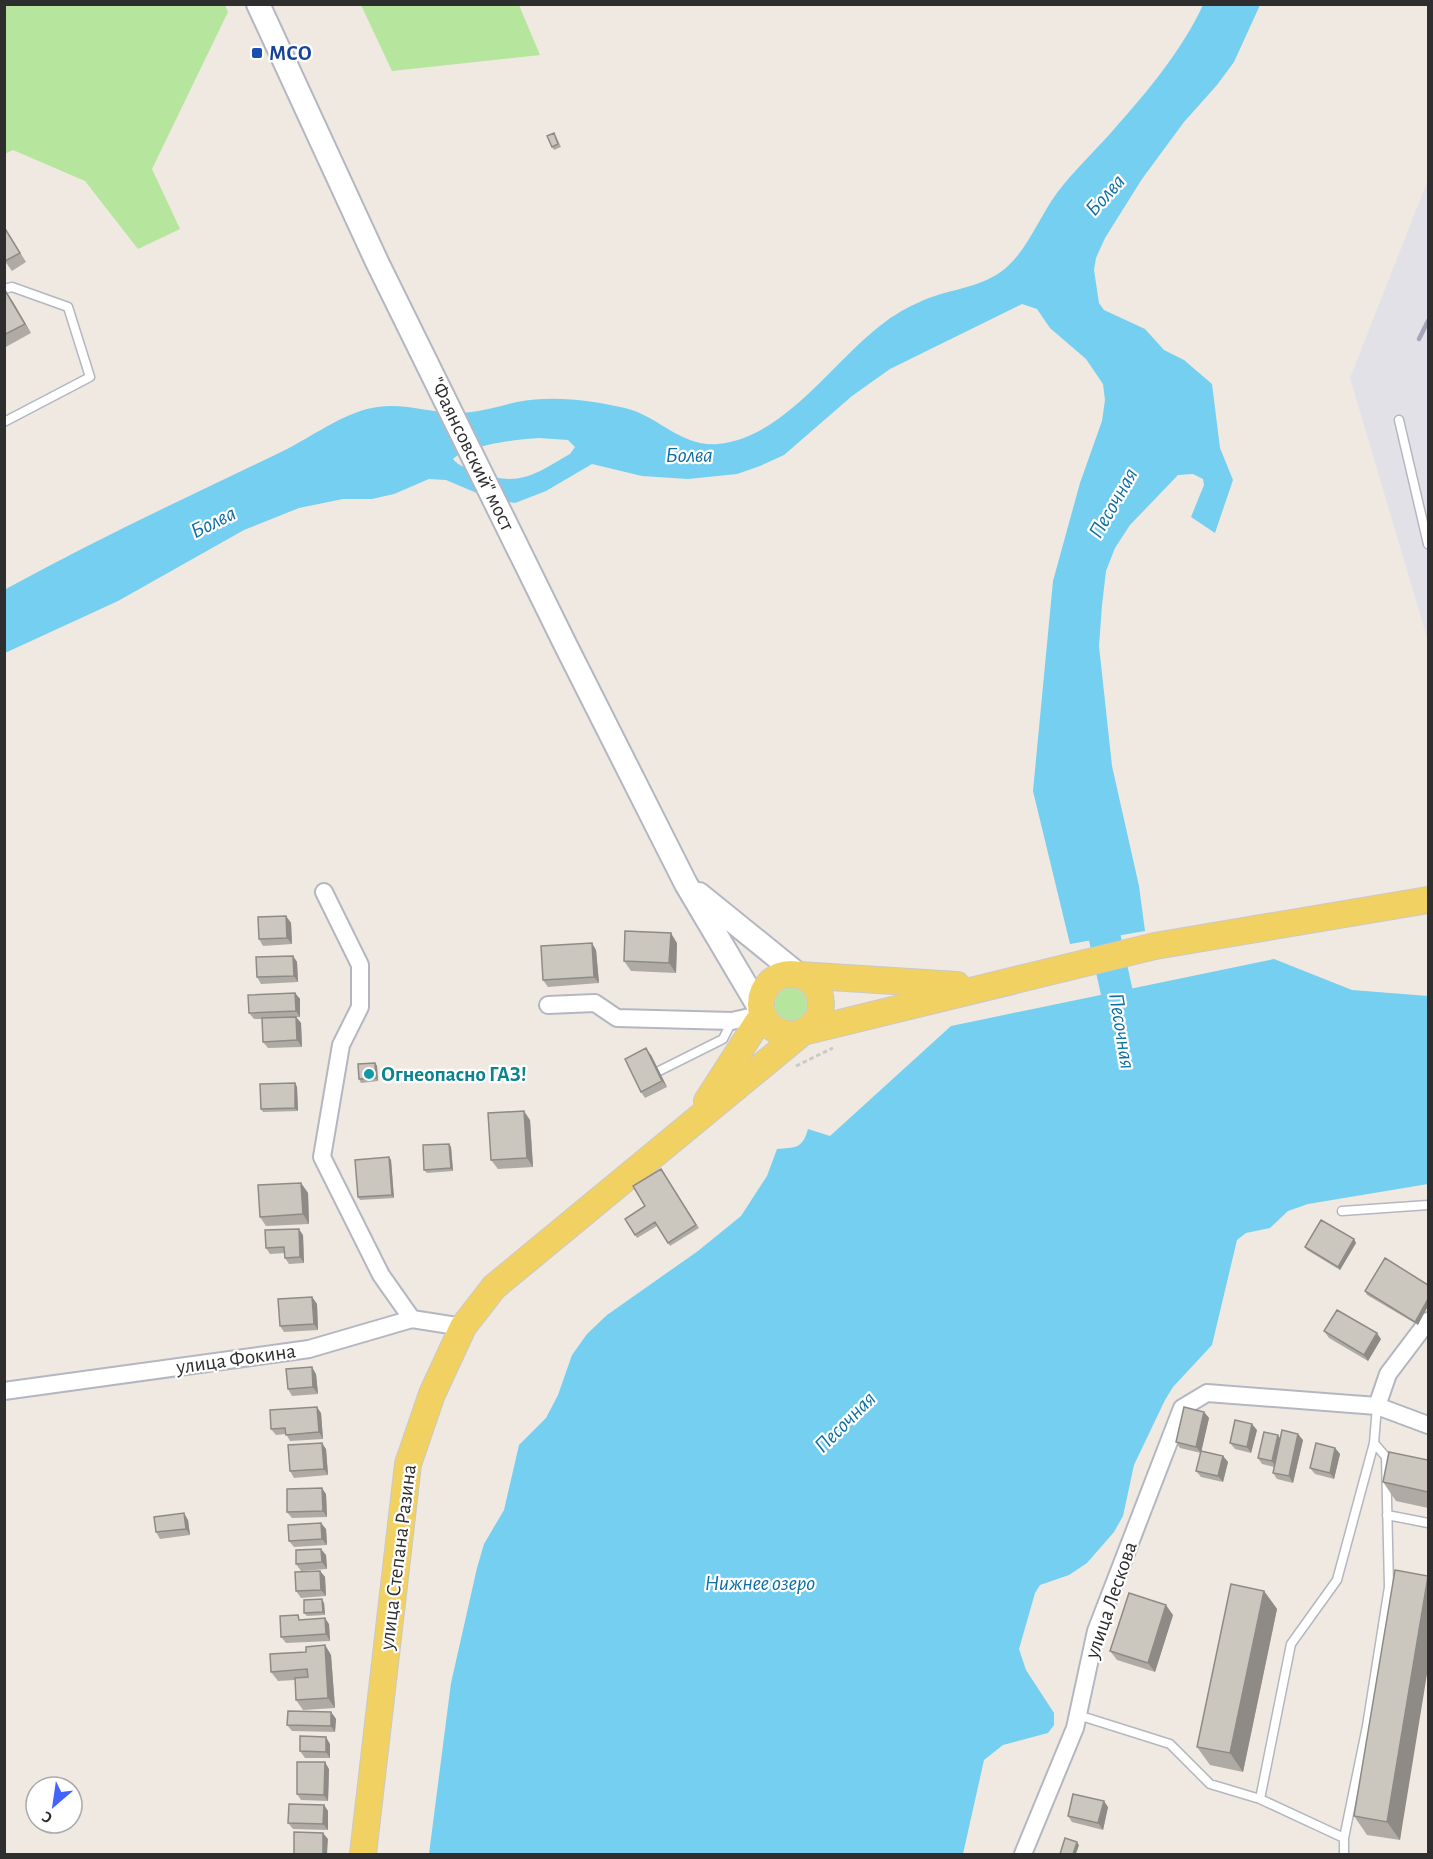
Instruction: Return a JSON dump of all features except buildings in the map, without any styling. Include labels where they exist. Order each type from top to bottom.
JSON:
[{"type":"main road","name":"\"Фаянсовский\" мост","points":[[258,4],[377,262],[566,646],[686,884],[763,1014]]},
{"type":"main road","points":[[686,884],[799,975],[815,985],[821,1002],[817,1020],[803,1032]]},
{"type":"main road","points":[[981,986],[799,975],[781,976],[766,987],[762,1005],[763,1014],[768,1022],[784,1033],[803,1032],[981,986],[1155,946],[1428,900]]},
{"type":"main road","points":[[694,1122],[763,1014]]},
{"type":"main road","name":"улица Степана Разина","points":[[363,1854],[408,1464],[432,1394],[463,1327],[494,1287],[803,1032]]},
{"type":"street","points":[[324,892],[360,965],[360,1007],[341,1046],[322,1157],[381,1275],[412,1319]]},
{"type":"street","points":[[548,1005],[595,1003],[617,1018],[732,1021],[763,1014]]},
{"type":"street","name":"улица Фокина","points":[[4,1390],[309,1349],[412,1319],[463,1327]]},
{"type":"street","points":[[1428,1321],[1388,1374],[1377,1407],[1428,1425]]},
{"type":"street","name":"улица Лескова","points":[[1023,1854],[1075,1728],[1096,1631],[1182,1408],[1207,1393],[1377,1407]]},
{"type":"lane","points":[[4,289],[12,287],[68,307],[90,377],[4,422]]},
{"type":"lane","points":[[1399,420],[1428,544]]},
{"type":"lane","points":[[659,1071],[723,1039],[732,1021]]},
{"type":"lane","points":[[1342,1211],[1428,1205]]},
{"type":"lane","points":[[1260,1799],[1291,1644],[1338,1580],[1374,1443],[1377,1407]]},
{"type":"lane","points":[[1344,1854],[1344,1838],[1367,1726],[1389,1587],[1386,1457],[1374,1443]]},
{"type":"lane","points":[[1387,1515],[1428,1523]]},
{"type":"lane","points":[[1078,1715],[1170,1744],[1210,1784],[1260,1799],[1344,1838]]},
{"type":"path","points":[[796,1066],[836,1046]]},
{"type":"shaded area","points":[[1428,180],[1428,641],[1350,378]]},
{"type":"green space","points":[[4,5],[225,5],[228,12],[152,169],[180,229],[138,249],[85,181],[13,150],[5,154]]},
{"type":"green space","points":[[361,5],[519,5],[540,55],[392,71]]},
{"type":"green space","points":[[791,988],[802,993],[807,1004],[802,1015],[791,1020],[780,1015],[775,1004],[780,993]]},
{"type":"water","name":"Болва","points":[[1203,5],[1260,5],[1234,62],[1184,122],[1142,179],[1105,238],[1096,258],[1094,270],[1099,303],[1104,310],[1145,329],[1164,350],[1184,360],[1212,384],[1220,448],[1233,480],[1215,533],[1191,517],[1204,485],[1203,479],[1193,474],[1178,475],[1130,525],[1115,548],[1106,571],[1099,646],[1112,766],[1139,886],[1145,931],[1070,944],[1033,791],[1053,581],[1080,483],[1102,421],[1105,400],[1103,384],[1086,359],[1050,328],[1037,309],[1022,304],[890,369],[852,396],[784,455],[737,474],[688,479],[642,476],[592,464],[546,491],[515,503],[491,499],[446,480],[429,479],[394,494],[372,499],[343,499],[299,508],[244,530],[118,601],[5,653],[4,590],[105,537],[288,448],[344,418],[367,409],[391,406],[461,413],[530,400],[585,401],[637,412],[681,436],[704,444],[718,444],[743,438],[765,427],[807,395],[890,318],[929,298],[991,278],[1009,265],[1023,249],[1057,193],[1152,85],[1195,22]],"holes":[[[539,438],[568,440],[575,447],[570,454],[547,468],[516,479],[492,477],[464,467],[453,459],[481,446],[507,441]]]},
{"type":"water","name":"Нижнее озеро","points":[[1274,959],[1352,990],[1428,996],[1428,1184],[1308,1204],[1288,1211],[1270,1228],[1246,1233],[1237,1240],[1212,1345],[1173,1387],[1165,1400],[1134,1465],[1123,1516],[1114,1532],[1087,1563],[1069,1575],[1040,1585],[1035,1593],[1019,1649],[1026,1670],[1054,1713],[1054,1725],[1048,1733],[1003,1745],[984,1760],[963,1854],[429,1854],[451,1683],[484,1544],[504,1510],[519,1445],[546,1418],[558,1395],[572,1355],[587,1334],[607,1315],[698,1251],[741,1216],[767,1176],[777,1149],[797,1146],[803,1141],[808,1129],[830,1136],[951,1026]]},
{"type":"waterway","name":"Песочная","points":[[1096,898],[1126,1034]]},
{"type":"railway","points":[[1419,339],[1428,321]]},
{"type":"place","name":"МСО","points":[[257,53]]},
{"type":"place","name":"Огнеопасно ГАЗ!","points":[[369,1074]]}]
